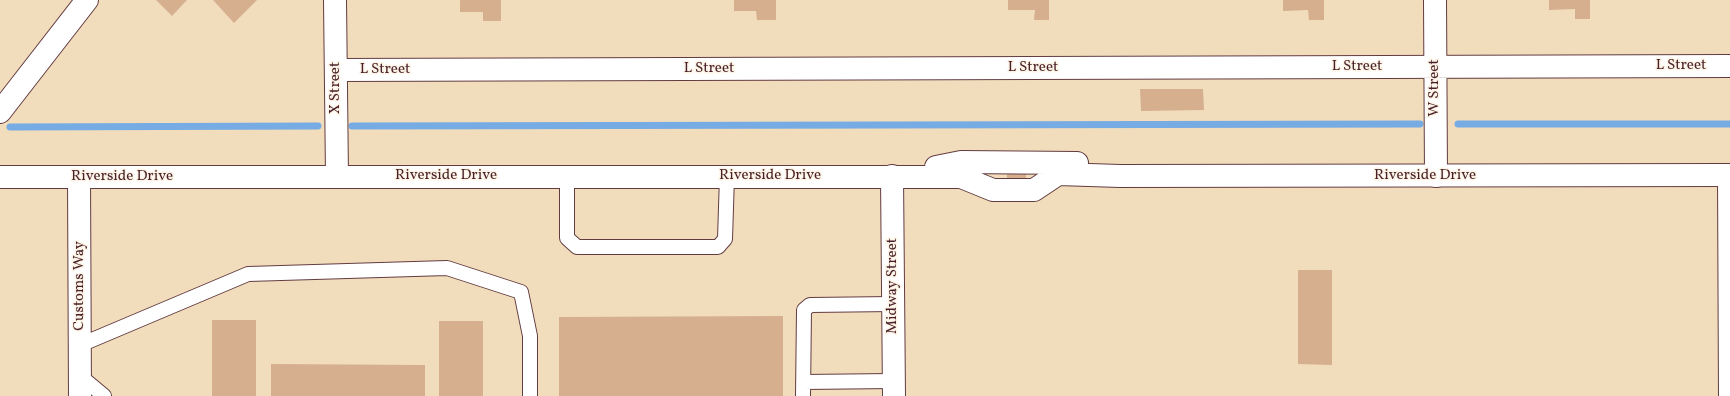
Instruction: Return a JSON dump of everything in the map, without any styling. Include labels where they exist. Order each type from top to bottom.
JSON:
[{"type":"street","points":[[0,112],[87,0]]},
{"type":"street","name":"X Street","points":[[335,0],[336,176]]},
{"type":"street","name":"W Street","points":[[1435,0],[1436,176]]},
{"type":"street","name":"L Street","points":[[336,70],[1730,66]]},
{"type":"street","name":"Riverside Drive","points":[[0,176],[892,176],[961,162],[1096,164],[1120,176],[1729,175]]},
{"type":"street","points":[[1729,175],[1730,396]]},
{"type":"street","name":"Midway Street","points":[[892,176],[893,388]]},
{"type":"street","name":"Customs Way","points":[[79,177],[80,386]]},
{"type":"lane","points":[[567,176],[567,238],[577,247],[718,247],[725,239],[727,176]]},
{"type":"lane","points":[[80,345],[248,274],[447,268],[520,292],[530,336],[530,396]]},
{"type":"lane","points":[[803,396],[804,310],[810,305],[893,304]]},
{"type":"lane","points":[[803,382],[893,388]]},
{"type":"lane","points":[[80,386],[104,396]]},
{"type":"building","points":[[156,0],[187,0],[172,16]]},
{"type":"building","points":[[213,0],[257,0],[234,23]]},
{"type":"building","points":[[460,0],[501,0],[501,21],[483,21],[483,12],[460,12]]},
{"type":"building","points":[[734,0],[776,0],[776,20],[757,20],[756,11],[734,11]]},
{"type":"building","points":[[1008,0],[1049,0],[1049,20],[1034,20],[1035,10],[1008,10]]},
{"type":"building","points":[[1283,0],[1324,0],[1324,20],[1309,20],[1308,10],[1283,11]]},
{"type":"building","points":[[1549,0],[1590,0],[1590,19],[1575,19],[1575,9],[1549,10]]},
{"type":"building","points":[[1140,89],[1203,89],[1204,110],[1141,111]]},
{"type":"building","points":[[1007,168],[1026,168],[1026,183],[1007,183]]},
{"type":"building","points":[[1298,270],[1332,270],[1332,365],[1298,364]]},
{"type":"building","points":[[783,316],[783,396],[559,396],[559,317]]},
{"type":"building","points":[[212,320],[256,320],[256,396],[212,396]]},
{"type":"building","points":[[439,321],[483,321],[483,396],[439,396]]},
{"type":"building","points":[[271,364],[425,365],[425,396],[271,396]]},
{"type":"waterway","points":[[352,126],[1420,124]]},
{"type":"waterway","points":[[1458,124],[1730,124]]},
{"type":"waterway","points":[[10,127],[318,126]]}]
